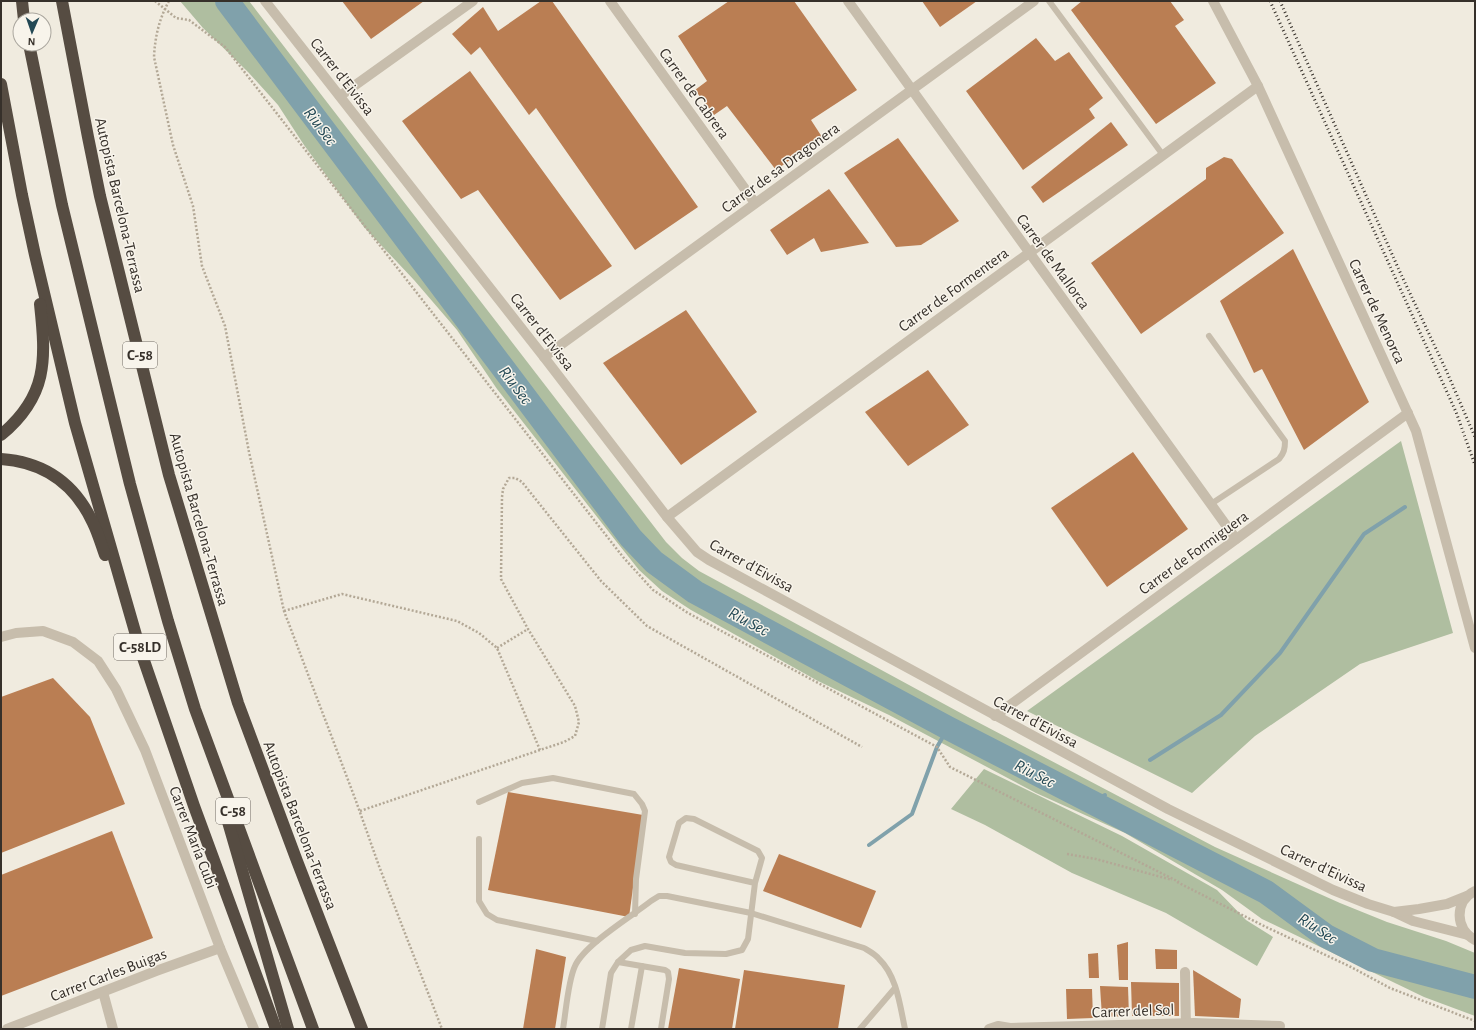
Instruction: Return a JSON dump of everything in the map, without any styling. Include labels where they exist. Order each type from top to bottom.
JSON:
[{"type":"highway","points":[[22,1],[23,12]]},
{"type":"highway","name":"Autopista Barcelona-Terrassa","points":[[62,1],[100,196],[169,475],[238,703],[362,1029]]},
{"type":"highway","name":"C-58","points":[[31,52],[62,205],[130,484],[168,621],[195,709],[313,1029]]},
{"type":"highway","name":"C-58LD","points":[[1,84],[35,255],[75,423],[140,649],[196,814],[276,1029]]},
{"type":"highway","points":[[1,435],[16,423],[26,409],[40,379],[44,363],[44,339],[35,255]]},
{"type":"highway","points":[[1,459],[13,460],[41,468],[62,481],[79,499],[94,523],[140,649]]},
{"type":"highway","points":[[195,709],[288,1029]]},
{"type":"street","name":"Carrer d'Eivissa","points":[[265,1],[544,357],[667,517],[697,552],[709,560],[1168,809],[1333,890],[1368,904],[1394,912],[1413,921],[1471,937]]},
{"type":"street","points":[[340,96],[472,1]]},
{"type":"street","name":"Carrer de Cabrera","points":[[610,1],[755,203]]},
{"type":"street","name":"Carrer de Mallorca","points":[[848,1],[1236,539]]},
{"type":"street","name":"Carrer de sa Dragonera","points":[[544,357],[1034,1]]},
{"type":"street","name":"Carrer de Menorca","points":[[1212,1],[1258,86],[1416,431],[1475,648]]},
{"type":"street","name":"Carrer de Formentera","points":[[667,517],[1258,86]]},
{"type":"street","name":"Carrer de Formiguera","points":[[995,716],[1408,413]]},
{"type":"street","name":"Carrer María Cubi","points":[[1,637],[16,633],[43,631],[73,642],[98,661],[116,689],[145,750],[220,948],[254,1029]]},
{"type":"street","name":"Carrer d'Eivissa","points":[[1394,912],[1447,904],[1471,894]]},
{"type":"street","points":[[1471,894],[1460,907],[1459,920],[1462,929],[1471,937]]},
{"type":"street","name":"Carrer Carles Buigas","points":[[7,1029],[220,948]]},
{"type":"street","points":[[1185,972],[1186,1026]]},
{"type":"street","points":[[103,992],[113,1029]]},
{"type":"street","name":"Carrer del Sol","points":[[988,1029],[998,1026],[1010,1028],[1280,1026]]},
{"type":"lane","points":[[1048,1],[1163,155]]},
{"type":"lane","points":[[1209,336],[1285,441],[1283,454],[1279,459],[1211,504]]},
{"type":"lane","points":[[479,802],[522,783],[554,778],[634,794],[642,804],[645,811],[636,879],[635,914]]},
{"type":"lane","points":[[602,1029],[611,973],[618,962],[630,950],[645,946],[685,952],[726,954],[742,950],[748,939],[755,883],[762,858],[758,851],[694,819],[686,818],[679,823],[669,856],[671,862],[676,865],[755,883]]},
{"type":"lane","points":[[479,839],[479,901],[487,914],[497,920],[596,941]]},
{"type":"lane","points":[[563,1029],[574,966],[579,957],[596,941],[659,896],[667,896],[751,913],[864,948],[879,958],[888,970],[896,988],[905,1029]]},
{"type":"lane","points":[[618,962],[665,970],[668,972],[669,978],[661,1029]]},
{"type":"lane","points":[[631,1029],[642,966]]},
{"type":"lane","points":[[860,1029],[896,988]]},
{"type":"path","points":[[170,1],[160,20],[154,57],[173,145],[193,206],[202,266],[225,326],[249,452],[284,610],[360,811],[379,866],[442,1029]]},
{"type":"path","points":[[360,811],[564,742],[575,736],[579,722],[575,706],[528,629],[501,579],[502,497],[503,489],[509,478],[515,478],[522,482],[601,581],[647,626],[862,747]]},
{"type":"path","points":[[284,610],[342,594],[457,622],[479,633],[497,648],[540,750]]},
{"type":"path","points":[[497,648],[528,629]]},
{"type":"path","points":[[1067,854],[1096,860],[1178,882],[1264,926],[1351,967],[1390,988],[1475,1021]]},
{"type":"green space","points":[[180,1],[249,1],[666,542],[682,558],[699,571],[968,717],[1215,847],[1340,903],[1387,922],[1446,941],[1475,953],[1475,1016],[1424,997],[1262,919],[1222,890],[1125,833],[1036,793],[889,715],[818,681],[691,610],[662,591],[639,570],[612,536],[497,389],[457,330],[414,280],[364,227],[304,145],[278,105],[248,72],[203,28]]},
{"type":"green space","points":[[1401,441],[1453,633],[1360,664],[1255,736],[1192,793],[1027,711]]},
{"type":"green space","points":[[984,769],[1122,836],[1217,890],[1246,920],[1273,937],[1257,966],[1166,913],[1072,873],[985,825],[951,809]]},
{"type":"building","points":[[342,1],[424,1],[371,39]]},
{"type":"building","points":[[541,1],[552,1],[698,207],[635,250],[536,108],[529,115],[480,47],[471,55],[452,34],[483,7],[498,31]]},
{"type":"building","points":[[729,1],[794,1],[857,90],[811,120],[822,137],[776,170],[727,106],[714,115],[695,90],[707,81],[678,36]]},
{"type":"building","points":[[922,1],[977,1],[940,27]]},
{"type":"building","points":[[1082,1],[1170,1],[1184,20],[1175,26],[1216,83],[1156,124],[1071,10]]},
{"type":"building","points":[[1036,38],[1055,61],[1069,52],[1103,98],[1089,109],[1095,118],[1023,170],[966,91]]},
{"type":"building","points":[[470,71],[612,266],[560,300],[478,190],[461,199],[402,121]]},
{"type":"building","points":[[1111,122],[1128,145],[1043,203],[1031,187]]},
{"type":"building","points":[[898,138],[959,221],[921,245],[896,247],[844,173]]},
{"type":"building","points":[[1224,157],[1232,159],[1284,233],[1141,334],[1091,263],[1206,179],[1206,168]]},
{"type":"building","points":[[829,189],[869,243],[821,252],[814,238],[787,255],[770,230]]},
{"type":"building","points":[[1293,249],[1369,402],[1304,450],[1262,369],[1254,373],[1220,301]]},
{"type":"building","points":[[686,310],[757,412],[681,465],[603,363]]},
{"type":"building","points":[[928,370],[969,425],[908,466],[865,412]]},
{"type":"building","points":[[1133,452],[1188,529],[1107,587],[1051,508]]},
{"type":"building","points":[[53,678],[90,717],[125,804],[1,853],[1,697]]},
{"type":"building","points":[[508,792],[643,815],[629,917],[488,890]]},
{"type":"building","points":[[112,831],[153,938],[1,996],[1,875]]},
{"type":"building","points":[[779,854],[876,891],[861,928],[763,891]]},
{"type":"building","points":[[1128,942],[1128,980],[1119,980],[1117,945]]},
{"type":"building","points":[[536,949],[566,957],[555,1029],[523,1029]]},
{"type":"building","points":[[1155,949],[1177,950],[1177,969],[1156,969]]},
{"type":"building","points":[[1098,953],[1099,978],[1089,978],[1088,954]]},
{"type":"building","points":[[679,968],[740,979],[732,1029],[668,1029]]},
{"type":"building","points":[[744,970],[845,985],[838,1029],[735,1029]]},
{"type":"building","points":[[1193,970],[1241,999],[1239,1018],[1195,1016]]},
{"type":"building","points":[[1131,982],[1179,983],[1179,1016],[1132,1016]]},
{"type":"building","points":[[1100,986],[1128,987],[1129,1016],[1102,1017]]},
{"type":"building","points":[[1066,989],[1092,989],[1093,1018],[1067,1019]]},
{"type":"waterway","name":"Riu Sec","points":[[227,1],[631,538],[654,562],[695,592],[948,728],[1266,892],[1326,936],[1373,960],[1475,987]]},
{"type":"waterway","points":[[1150,760],[1221,715],[1280,653],[1364,534],[1405,507]]},
{"type":"waterway","points":[[869,845],[912,814],[937,747],[948,728]]},
{"type":"waterway","points":[[1092,803],[1105,795]]},
{"type":"railway","points":[[1270,1],[1456,412],[1475,465]]},
{"type":"railway","points":[[1280,1],[1475,437]]}]
